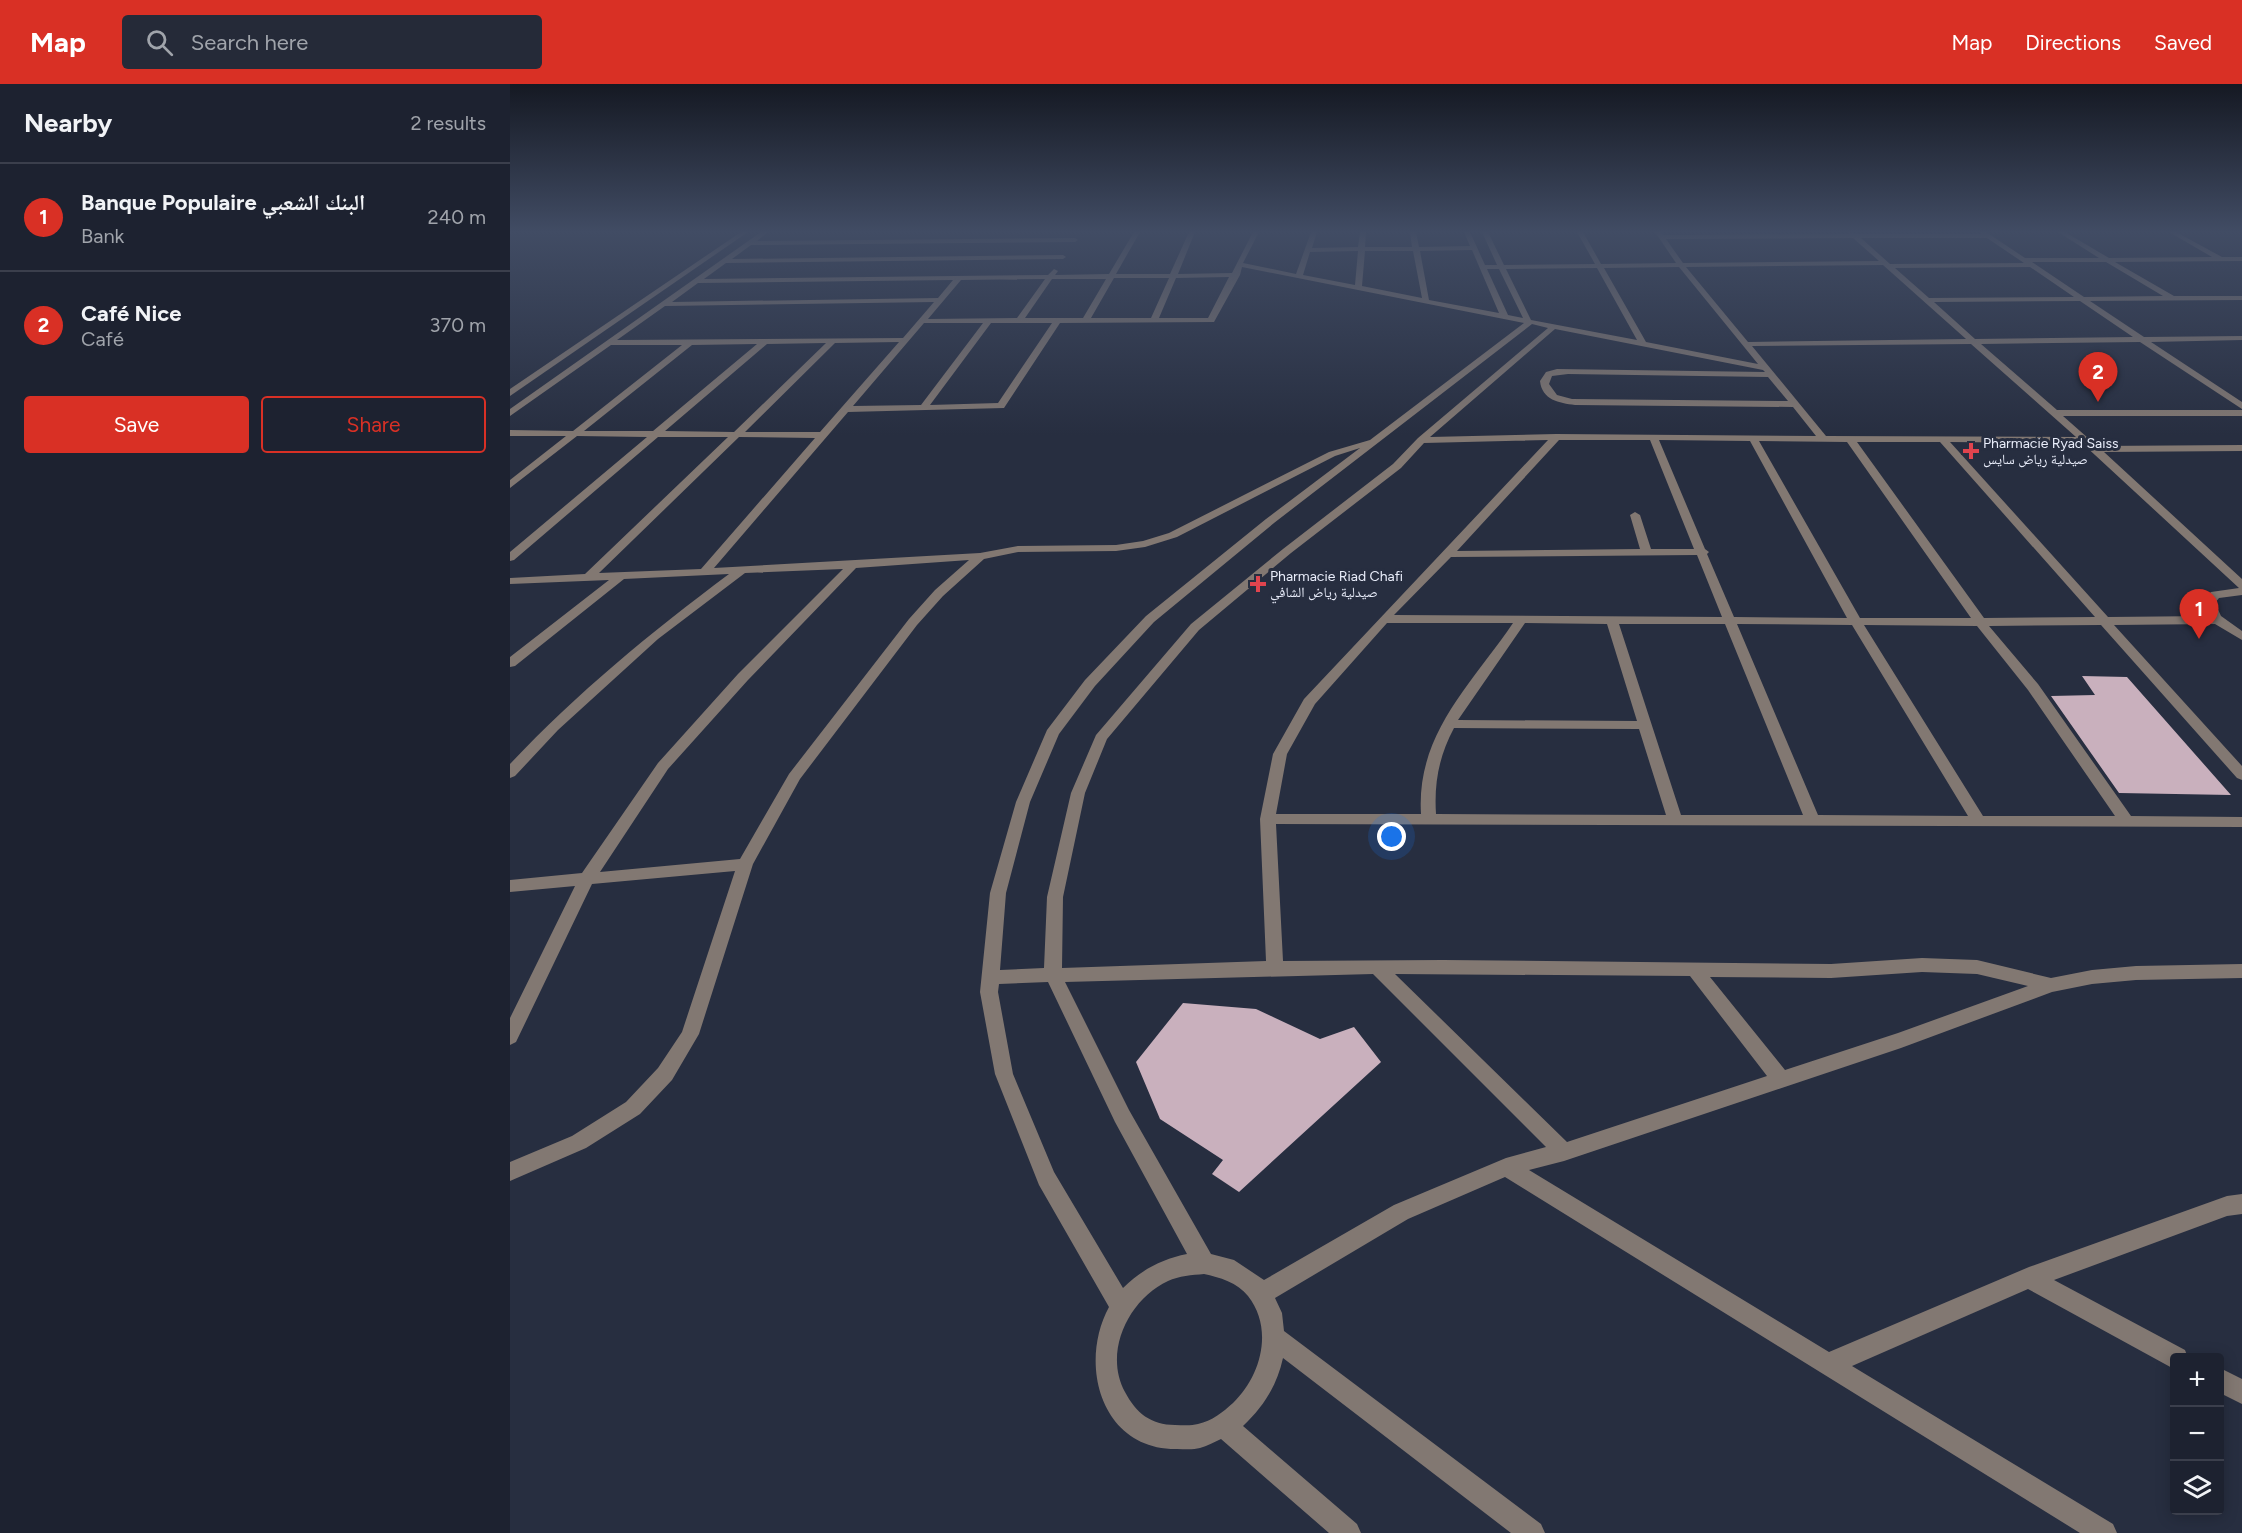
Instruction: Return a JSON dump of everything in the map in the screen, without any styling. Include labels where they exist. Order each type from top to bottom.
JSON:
[{"type":"street","points":[[510,393],[646,300]]},
{"type":"street","points":[[510,413],[668,300]]},
{"type":"street","points":[[662,304],[940,300]]},
{"type":"street","points":[[704,572],[940,300]]},
{"type":"street","points":[[1020,320],[1034,300]]},
{"type":"street","points":[[1086,320],[1098,300]]},
{"type":"street","points":[[1154,320],[1163,300]]},
{"type":"street","points":[[922,321],[1211,320],[1222,300]]},
{"type":"street","points":[[1419,300],[1504,315],[1529,323],[1769,372]]},
{"type":"street","points":[[1497,300],[1504,315]]},
{"type":"street","points":[[1518,300],[1529,323]]},
{"type":"street","points":[[1618,300],[1644,345]]},
{"type":"street","points":[[1708,300],[1824,439]]},
{"type":"street","points":[[1927,300],[1986,300]]},
{"type":"street","points":[[1927,300],[2095,449],[2242,585]]},
{"type":"street","points":[[2082,300],[2242,406]]},
{"type":"street","points":[[846,409],[1001,406],[1058,320]]},
{"type":"street","points":[[924,407],[989,321]]},
{"type":"street","points":[[1122,1307],[1046,1178],[1004,1074],[988,992],[998,893],[1023,802],[1052,733],[1090,683],[1150,619],[1374,440],[1529,323]]},
{"type":"street","points":[[1204,1263],[1122,1116],[1053,974],[1055,897],[1078,793],[1101,738],[1195,627],[1287,550],[1397,466],[1421,440],[1553,327]]},
{"type":"street","points":[[1747,344],[2242,338]]},
{"type":"street","points":[[589,577],[834,340]]},
{"type":"street","points":[[608,343],[906,340]]},
{"type":"street","points":[[510,558],[765,341]]},
{"type":"street","points":[[510,485],[690,342]]},
{"type":"street","points":[[1769,372],[1570,371],[1550,374],[1546,377],[1544,385],[1554,398],[1575,402],[1796,404]]},
{"type":"street","points":[[2053,413],[2242,413]]},
{"type":"street","points":[[510,433],[823,435]]},
{"type":"street","points":[[1421,440],[1556,437],[2083,440]]},
{"type":"street","points":[[1275,968],[1268,819],[1280,754],[1309,702],[1556,437]]},
{"type":"street","points":[[1653,437],[1814,821]]},
{"type":"street","points":[[1753,438],[1856,621],[1978,822]]},
{"type":"street","points":[[1850,439],[1980,622],[2033,687],[2127,822]]},
{"type":"street","points":[[1942,439],[2242,775]]},
{"type":"street","points":[[510,581],[853,565],[980,556],[1018,549],[1116,548],[1145,544],[1173,535],[1332,454],[1374,440]]},
{"type":"street","points":[[2095,449],[2242,448]]},
{"type":"street","points":[[1635,515],[1646,552]]},
{"type":"street","points":[[1448,554],[1703,552]]},
{"type":"street","points":[[510,1172],[579,1142],[633,1108],[665,1074],[690,1034],[745,864],[794,777],[848,705],[933,600],[980,556]]},
{"type":"street","points":[[510,1037],[586,880],[663,766],[743,677],[853,565]]},
{"type":"street","points":[[510,773],[553,727],[654,636],[743,570]]},
{"type":"street","points":[[510,663],[621,576]]},
{"type":"street","points":[[2242,591],[2215,595],[2209,603],[2211,613],[2216,620],[2242,636]]},
{"type":"street","points":[[1384,619],[1980,622],[2216,620]]},
{"type":"street","points":[[1429,821],[1428,783],[1431,767],[1449,724],[1521,620]]},
{"type":"street","points":[[1612,620],[1675,821]]},
{"type":"street","points":[[1449,724],[1644,725]]},
{"type":"street","points":[[1268,819],[2242,822]]},
{"type":"street","points":[[510,886],[745,864]]},
{"type":"street","points":[[991,977],[1275,968],[1831,970],[1922,965],[1977,967],[2051,985]]},
{"type":"street","points":[[1378,968],[1564,1152]]},
{"type":"street","points":[[1694,969],[1781,1079]]},
{"type":"street","points":[[1261,1294],[1401,1212],[1506,1167],[1564,1152],[1901,1040],[2051,985],[2092,977],[2136,973],[2242,971]]},
{"type":"street","points":[[1506,1167],[2104,1533]]},
{"type":"street","points":[[1828,1364],[2030,1278],[2237,1208]]},
{"type":"street","points":[[1204,1263],[1226,1268],[1245,1278],[1261,1294],[1271,1315],[1275,1338],[1272,1364],[1262,1388],[1246,1410],[1225,1426],[1200,1437],[1175,1439],[1151,1434],[1130,1421],[1115,1402],[1106,1379],[1105,1354],[1110,1330],[1122,1307],[1139,1288],[1159,1274],[1181,1265],[1204,1263]]},
{"type":"street","points":[[2030,1278],[2170,1354]]},
{"type":"street","points":[[1275,1338],[1532,1533]]},
{"type":"street","points":[[2224,1382],[2242,1392]]},
{"type":"street","points":[[1225,1426],[1348,1533]]},
{"type":"building","points":[[2082,676],[2127,677],[2231,795],[2119,793],[2051,696],[2095,695]]},
{"type":"building","points":[[1183,1003],[1256,1009],[1320,1039],[1354,1027],[1381,1062],[1239,1192],[1212,1174],[1223,1160],[1160,1119],[1136,1062]]},
{"type":"place","name":"Café Nice","points":[[2098,402]]},
{"type":"place","name":"Pharmacie Ryad Saiss صيدلية رياض سايس","points":[[1971,451]]},
{"type":"place","name":"Pharmacie Riad Chafi صيدلية رياض الشافي","points":[[1258,584]]},
{"type":"place","name":"Banque Populaire البنك الشعبي","points":[[2199,639]]}]
